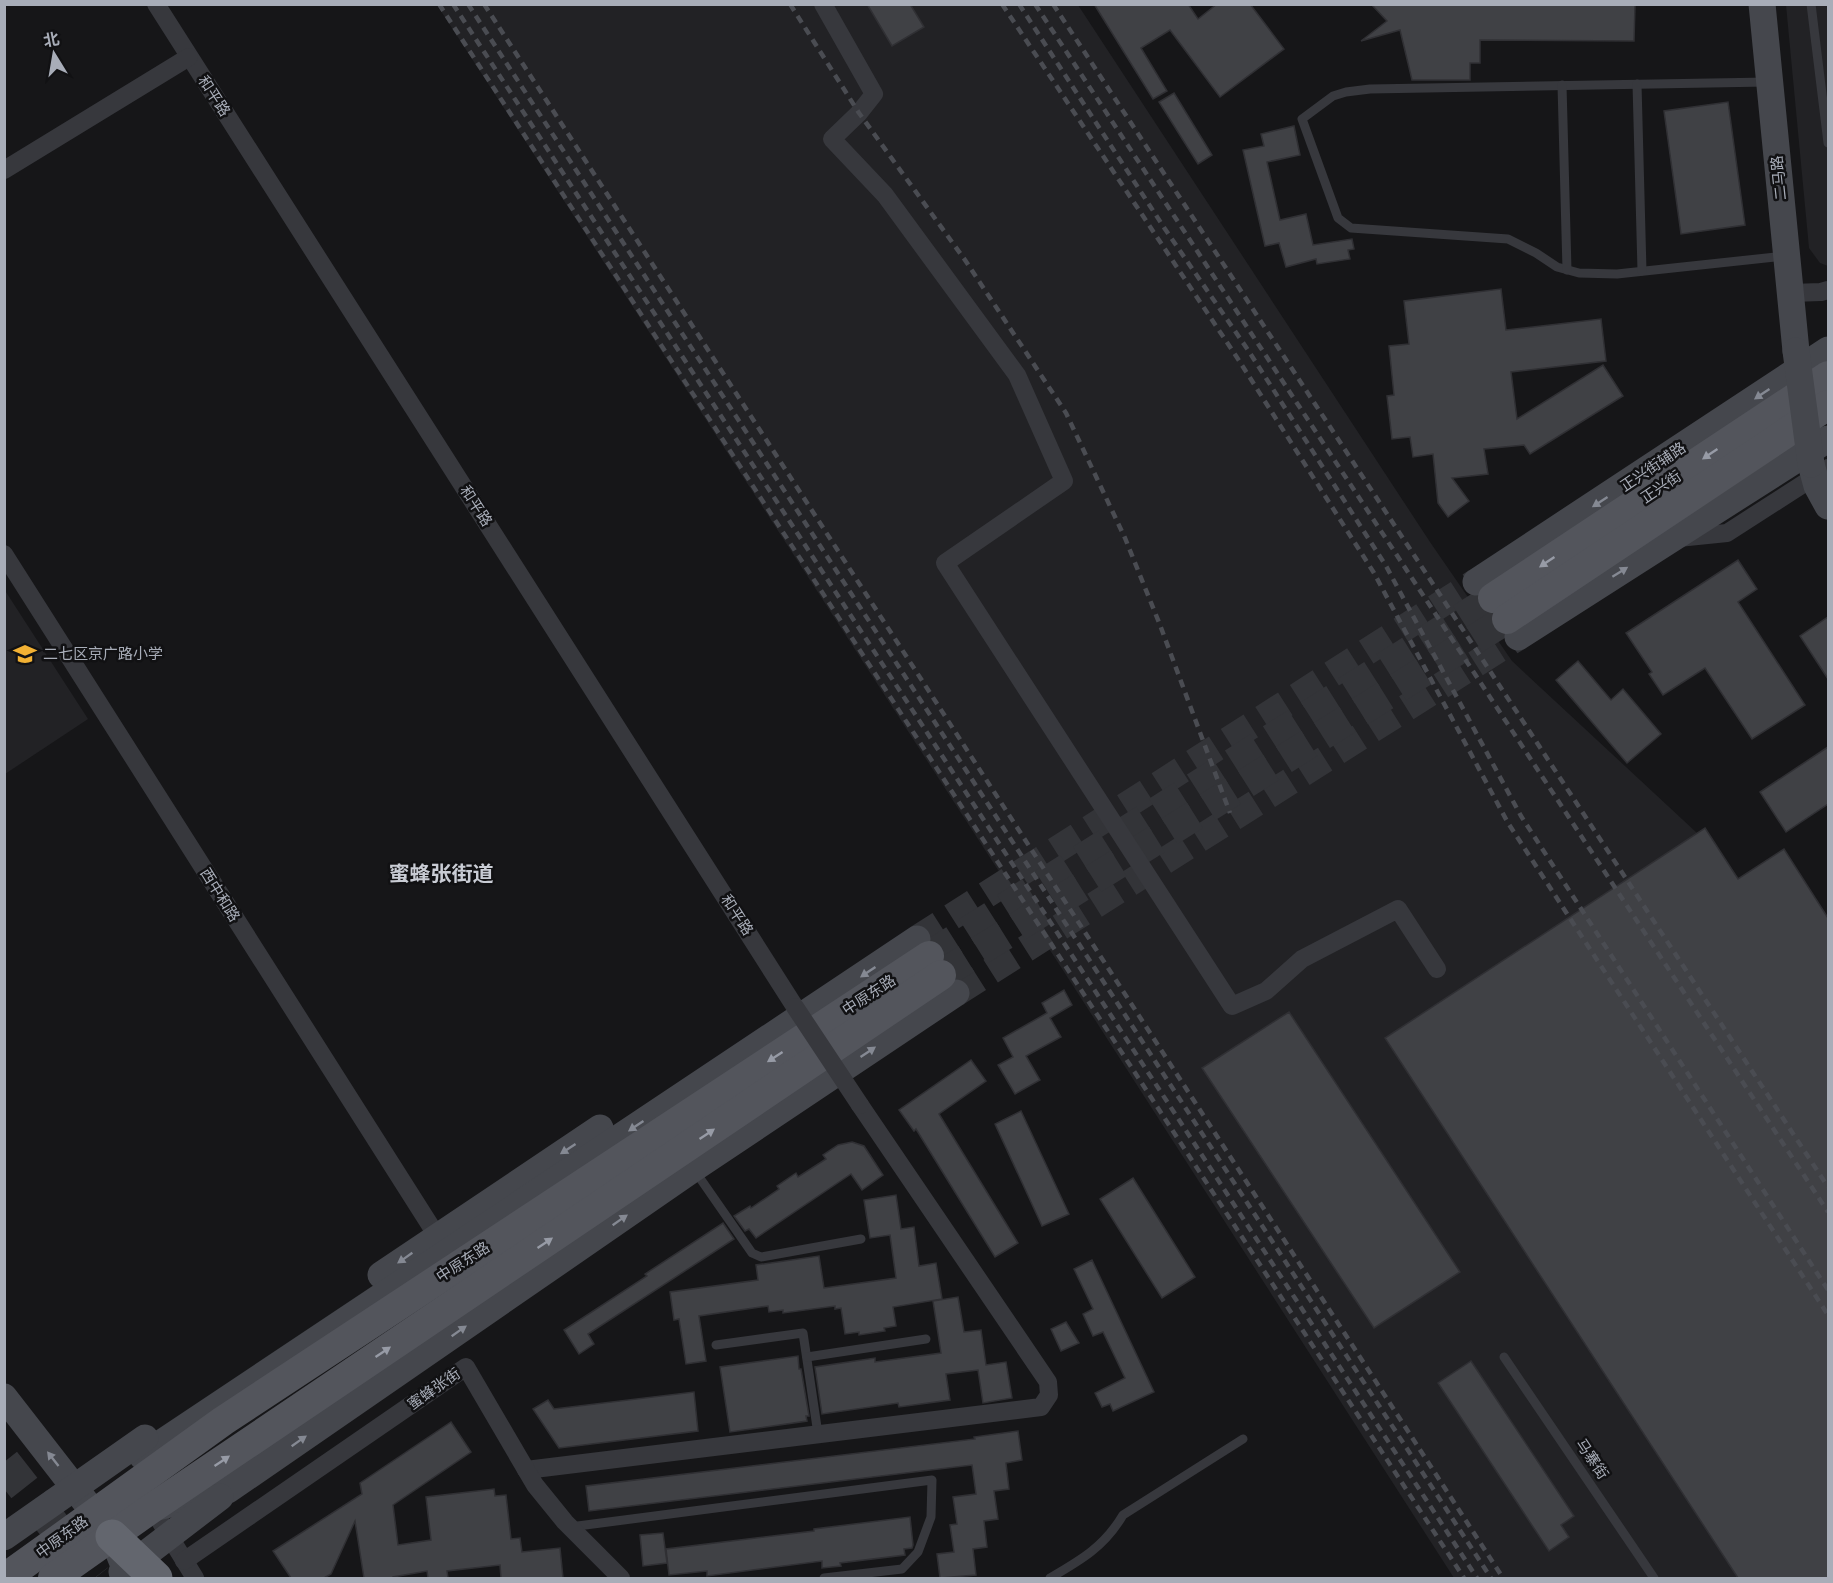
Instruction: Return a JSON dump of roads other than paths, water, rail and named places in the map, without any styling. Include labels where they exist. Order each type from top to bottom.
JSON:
[{"type":"highway","points":[[103,1525],[132,1573]]},
{"type":"main road","name":"正兴街","points":[[1498,609],[1828,376]]},
{"type":"main road","name":"正兴街","points":[[1498,609],[1828,405]]},
{"type":"main road","name":"中原东路","points":[[53,1578],[103,1525],[141,1459],[223,1421],[936,966]]},
{"type":"main road","name":"中原东路","points":[[4,1578],[103,1525],[152,1508],[936,966]]},
{"type":"street","name":"和平路","points":[[156,4],[793,1004],[1048,1382],[1049,1395],[1041,1407],[526,1470]]},
{"type":"street","points":[[823,4],[874,94],[859,113],[832,139],[885,195],[1017,375],[1064,481],[945,563],[1232,1006],[1266,991],[1302,959],[1398,909],[1437,969]]},
{"type":"street","name":"二马路","points":[[1762,4],[1796,351],[1818,470]]},
{"type":"street","points":[[4,170],[189,57]]},
{"type":"street","points":[[1791,293],[1828,290]]},
{"type":"street","name":"正兴街辅路","points":[[1498,609],[1828,350]]},
{"type":"street","points":[[1498,609],[1673,539],[1828,439]]},
{"type":"street","points":[[1673,539],[1727,533],[1818,470],[1828,506]]},
{"type":"street","name":"西中和路","points":[[4,554],[437,1236]]},
{"type":"street","points":[[132,1573],[169,1536],[228,1490],[693,1170],[936,966]]},
{"type":"street","points":[[4,1537],[75,1488],[141,1459],[437,1236],[793,1004]]},
{"type":"street","name":"蜜蜂张街","points":[[184,1561],[466,1366],[535,1485],[570,1527],[621,1578]]},
{"type":"street","points":[[4,1397],[103,1525]]},
{"type":"street","points":[[195,1578],[152,1508],[228,1490]]},
{"type":"lane","points":[[1811,4],[1828,143]]},
{"type":"lane","points":[[1770,82],[1354,91],[1334,96],[1302,119],[1338,218],[1352,228],[1508,239],[1557,267],[1579,273],[1617,274],[1787,256]]},
{"type":"lane","points":[[1637,84],[1642,271]]},
{"type":"lane","points":[[1562,86],[1567,270]]},
{"type":"lane","points":[[693,1170],[752,1253],[761,1257],[861,1239]]},
{"type":"lane","points":[[716,1346],[803,1333],[818,1434]]},
{"type":"lane","points":[[807,1357],[927,1339]]},
{"type":"lane","name":"马寨街","points":[[1504,1357],[1654,1578]]},
{"type":"lane","points":[[1050,1578],[1094,1557],[1123,1515],[1243,1439]]},
{"type":"lane","points":[[570,1527],[932,1480],[931,1517],[918,1552],[902,1569],[824,1578]]},
{"type":"tunnel","points":[[917,939],[1476,582]]},
{"type":"tunnel","points":[[929,956],[1493,598]]},
{"type":"tunnel","points":[[941,975],[1507,619]]},
{"type":"tunnel","points":[[956,993],[1518,637]]},
{"type":"tunnel","points":[[4,1462],[95,1578]]},
{"type":"railway","points":[[439,4],[1464,1578]]},
{"type":"railway","points":[[453,4],[1477,1578]]},
{"type":"railway","points":[[468,4],[1491,1578]]},
{"type":"railway","points":[[484,4],[1503,1578]]},
{"type":"railway","points":[[790,4],[859,113],[965,260],[1066,413],[1125,538],[1230,813]]},
{"type":"railway","points":[[1002,4],[1238,359],[1374,573],[1508,823],[1828,1315]]},
{"type":"railway","points":[[1019,4],[1165,229],[1248,350],[1386,566],[1521,816],[1828,1290]]},
{"type":"railway","points":[[1035,4],[1828,1212]]},
{"type":"railway","points":[[1053,4],[1828,1187]]},
{"type":"place","name":"二七区京广路小学","points":[[25,654]]},
{"type":"district","name":"蜜蜂张街道","points":[[441,874]]}]
